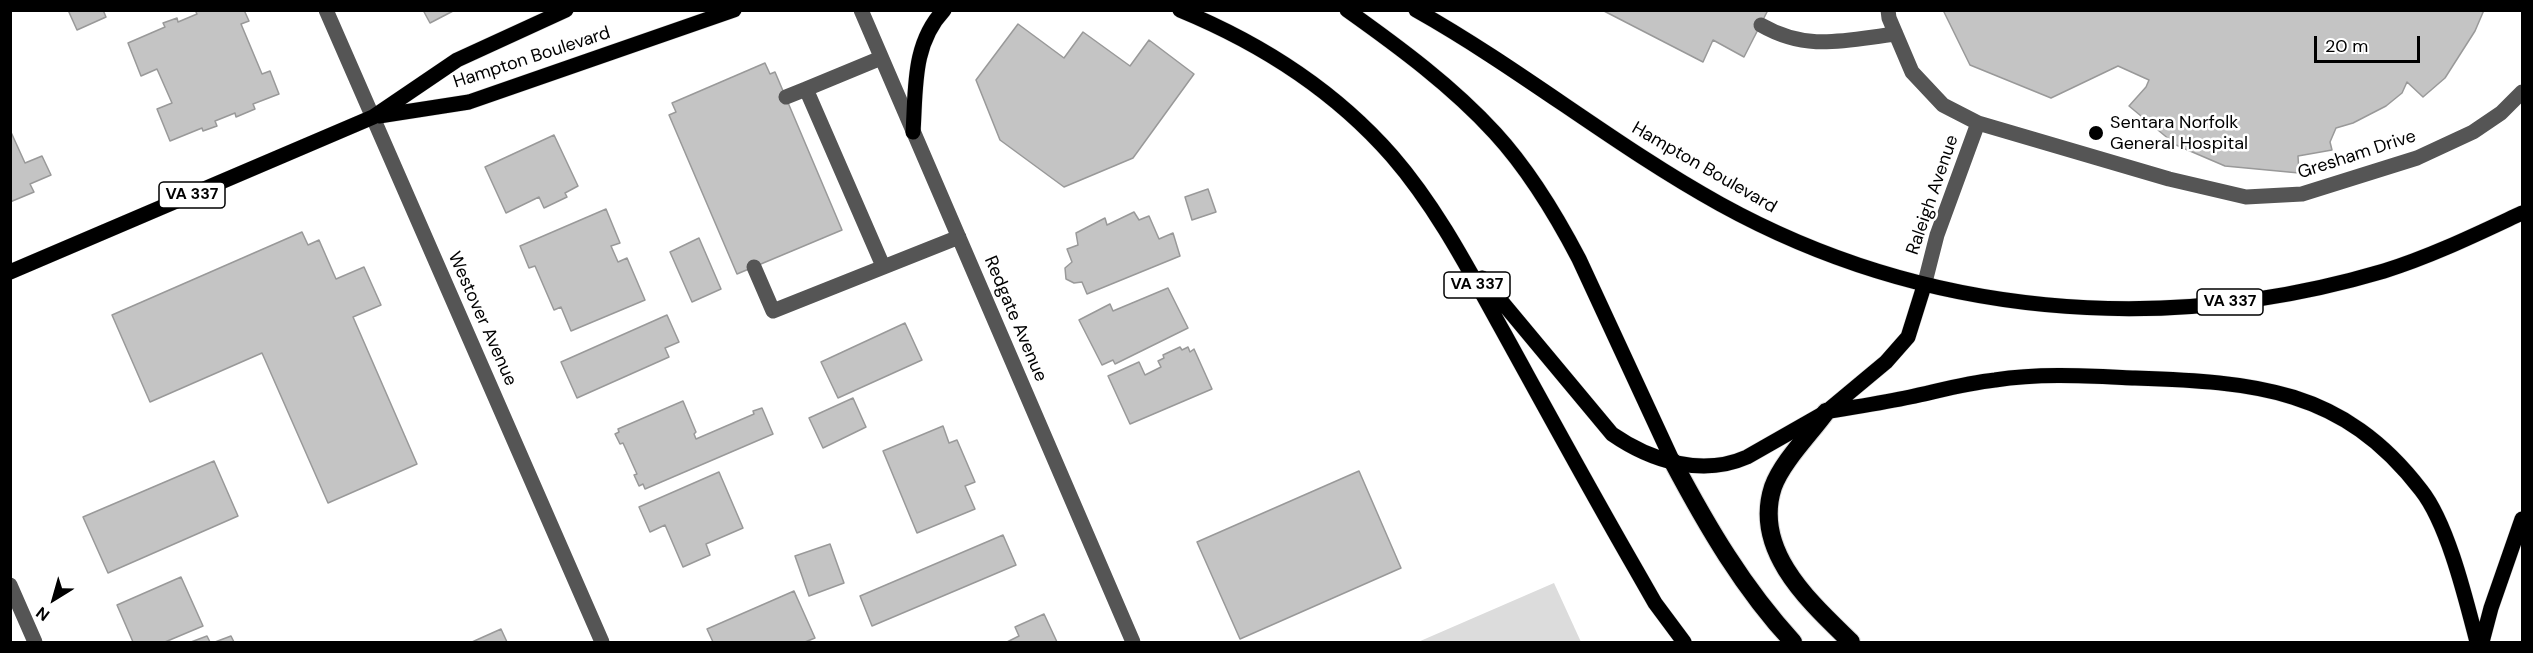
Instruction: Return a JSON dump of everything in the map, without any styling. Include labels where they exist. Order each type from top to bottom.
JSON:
[{"type":"highway","points":[[1826,412],[1773,487],[1769,518],[1779,559],[1791,579],[1851,642]]},
{"type":"highway","points":[[1673,462],[1734,569],[1755,599],[1793,642]]},
{"type":"main road","name":"Hampton Boulevard","points":[[10,272],[373,117],[457,60],[566,10]]},
{"type":"main road","name":"Hampton Boulevard","points":[[373,117],[469,102],[734,10]]},
{"type":"main road","points":[[913,132],[920,50],[933,22],[944,10]]},
{"type":"main road","name":"VA 337","points":[[1180,10],[1272,56],[1339,105],[1365,128],[1414,183],[1455,246],[1655,603],[1684,642]]},
{"type":"main road","points":[[1347,10],[1418,64],[1471,109],[1523,168],[1562,226],[1579,259],[1673,462]]},
{"type":"main road","name":"Hampton Boulevard","points":[[1416,10],[1720,204],[1823,252],[1924,286],[2012,301],[2068,307],[2207,305],[2266,297],[2385,270],[2445,249],[2523,213]]},
{"type":"main road","points":[[1455,246],[1612,434],[1641,451],[1700,468],[1734,463],[1826,412],[1900,348],[1914,323],[1924,286]]},
{"type":"main road","points":[[1826,412],[1994,380],[2058,375],[2213,380],[2268,389],[2314,404],[2364,433],[2392,456],[2422,491],[2437,515],[2479,642]]},
{"type":"main road","points":[[2479,642],[2523,519]]},
{"type":"street","name":"Westover Avenue","points":[[326,10],[602,642]]},
{"type":"street","name":"Redgate Avenue","points":[[861,10],[1132,642]]},
{"type":"street","name":"Raleigh Avenue","points":[[1888,10],[1912,72],[1944,105],[1978,123],[1937,235],[1924,286]]},
{"type":"street","points":[[1761,25],[1777,34],[1818,43],[1896,34]]},
{"type":"street","points":[[786,97],[881,58]]},
{"type":"street","points":[[806,88],[883,266]]},
{"type":"street","name":"Gresham Drive","points":[[1978,123],[2169,179],[2246,197],[2302,194],[2417,158],[2473,132],[2501,114],[2523,93]]},
{"type":"street","points":[[754,267],[773,311],[959,237]]},
{"type":"street","points":[[10,585],[35,642]]},
{"type":"shaded area","points":[[1554,583],[1581,642],[1418,642]]},
{"type":"building","points":[[68,10],[103,10],[106,17],[77,30]]},
{"type":"building","points":[[195,10],[244,10],[249,21],[241,24],[262,74],[270,71],[279,94],[253,104],[255,109],[236,117],[235,113],[215,121],[217,126],[203,131],[202,128],[170,141],[157,109],[172,103],[157,69],[141,76],[128,43],[165,27],[163,23],[177,18],[178,22],[197,14]]},
{"type":"building","points":[[423,10],[455,10],[430,23]]},
{"type":"building","points":[[1602,10],[1768,10],[1744,57],[1713,40],[1703,62]]},
{"type":"building","points":[[1943,10],[2484,10],[2475,31],[2445,78],[2423,97],[2407,82],[2402,93],[2386,106],[2353,123],[2336,128],[2330,142],[2332,150],[2298,156],[2299,173],[2225,166],[2176,145],[2129,106],[2146,87],[2149,80],[2118,66],[2051,98],[1970,65]]},
{"type":"building","points":[[1018,24],[1064,58],[1083,32],[1130,66],[1149,40],[1194,74],[1133,158],[1064,187],[1000,140],[976,80]]},
{"type":"building","points":[[765,63],[770,74],[775,72],[842,230],[737,274],[669,115],[676,112],[672,103]]},
{"type":"building","points":[[10,130],[25,163],[42,156],[51,175],[30,184],[34,192],[10,202]]},
{"type":"building","points":[[554,135],[578,186],[565,193],[567,197],[544,208],[539,197],[506,213],[485,167]]},
{"type":"building","points":[[1208,189],[1216,212],[1192,220],[1185,197]]},
{"type":"building","points":[[606,209],[620,243],[611,246],[618,262],[627,258],[645,300],[571,331],[561,307],[554,310],[535,266],[529,268],[520,246]]},
{"type":"building","points":[[1134,212],[1139,220],[1149,216],[1159,239],[1173,233],[1180,256],[1087,294],[1082,282],[1074,283],[1066,279],[1065,268],[1072,262],[1067,249],[1078,245],[1076,233],[1105,218],[1107,225]]},
{"type":"building","points":[[302,232],[308,245],[319,240],[336,279],[364,267],[381,305],[353,317],[417,464],[328,503],[262,353],[150,402],[112,315]]},
{"type":"building","points":[[699,238],[721,289],[692,302],[670,252]]},
{"type":"building","points":[[1168,288],[1188,328],[1115,364],[1113,360],[1102,365],[1079,320],[1110,304],[1113,311]]},
{"type":"building","points":[[667,315],[679,342],[665,348],[669,357],[577,398],[561,362]]},
{"type":"building","points":[[905,323],[922,360],[838,398],[821,362]]},
{"type":"building","points":[[1180,347],[1182,350],[1188,347],[1190,352],[1194,349],[1212,389],[1130,424],[1108,376],[1139,362],[1145,375],[1161,367],[1158,361],[1164,358],[1163,355]]},
{"type":"building","points":[[853,398],[866,427],[823,448],[809,418]]},
{"type":"building","points":[[683,401],[696,432],[694,434],[696,439],[754,414],[753,411],[762,408],[773,434],[645,489],[643,484],[639,486],[634,475],[637,474],[623,443],[620,444],[615,434],[619,432],[618,429]]},
{"type":"building","points":[[943,426],[949,443],[957,440],[975,482],[965,486],[975,509],[917,533],[883,451]]},
{"type":"building","points":[[214,461],[238,516],[108,573],[83,517]]},
{"type":"building","points":[[1359,471],[1401,568],[1240,639],[1197,542]]},
{"type":"building","points":[[719,472],[743,528],[706,544],[710,555],[683,567],[665,525],[650,532],[639,507]]},
{"type":"building","points":[[1003,535],[1016,565],[872,626],[860,596]]},
{"type":"building","points":[[830,544],[844,583],[809,596],[795,556]]},
{"type":"building","points":[[181,577],[203,626],[165,642],[133,642],[117,605]]},
{"type":"building","points":[[794,591],[815,638],[805,642],[713,642],[707,629]]},
{"type":"building","points":[[1044,614],[1057,642],[1007,642],[1019,636],[1015,627]]},
{"type":"building","points":[[501,629],[507,642],[472,642]]},
{"type":"building","points":[[207,636],[210,642],[191,642]]},
{"type":"building","points":[[231,636],[234,642],[215,642]]},
{"type":"place","name":"Sentara Norfolk General Hospital","points":[[2096,133]]}]
